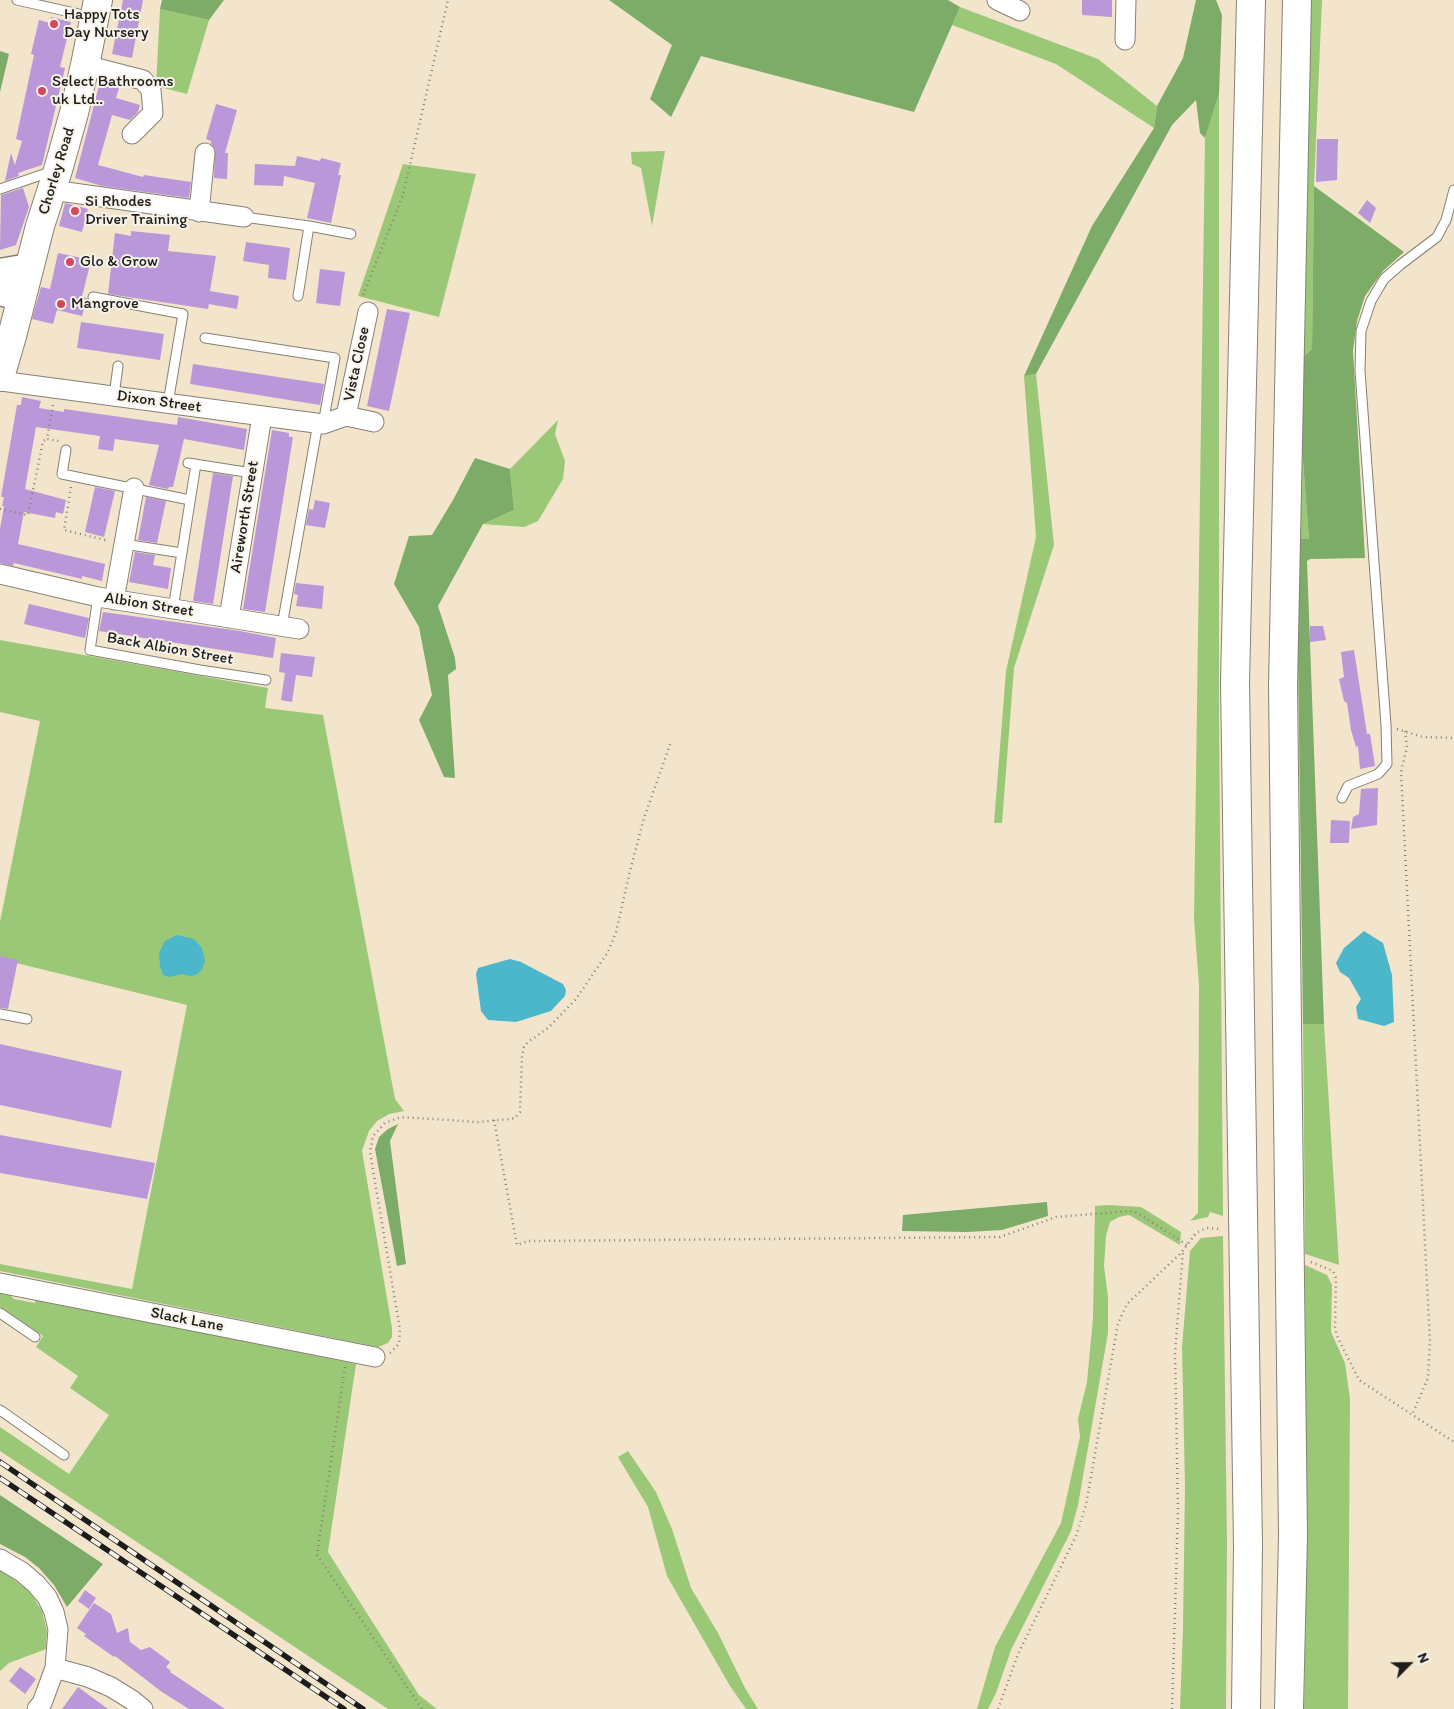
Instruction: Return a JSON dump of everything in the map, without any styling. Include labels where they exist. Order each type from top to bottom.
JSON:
[{"type":"main road","points":[[1246,1709],[1248,1546],[1234,682],[1251,0]]},
{"type":"main road","points":[[1289,1709],[1293,1535],[1283,686],[1297,0]]},
{"type":"main road","name":"Chorley Road","points":[[0,379],[19,285],[55,180],[85,65],[96,9]]},
{"type":"main road","points":[[0,272],[19,285]]},
{"type":"street","points":[[997,0],[1020,11]]},
{"type":"street","points":[[1125,40],[1126,0]]},
{"type":"street","points":[[85,65],[143,80],[152,90],[153,113],[132,134]]},
{"type":"street","points":[[199,212],[205,154]]},
{"type":"street","points":[[55,180],[199,212],[244,217]]},
{"type":"street","name":"Vista Close","points":[[346,416],[364,305]]},
{"type":"street","name":"Dixon Street","points":[[0,379],[321,424]]},
{"type":"street","name":"Aireworth Street","points":[[229,618],[262,416]]},
{"type":"street","name":"Vista Close","points":[[321,424],[346,416],[374,422]]},
{"type":"street","points":[[106,599],[124,544],[134,488]]},
{"type":"street","name":"Albion Street","points":[[0,574],[106,599],[290,627]]},
{"type":"street","name":"Slack Lane","points":[[0,1283],[375,1357]]},
{"type":"street","points":[[0,1559],[22,1572],[36,1584],[47,1597],[54,1612],[58,1629],[55,1668],[38,1709]]},
{"type":"street","points":[[55,1668],[88,1677],[111,1687],[143,1709]]},
{"type":"lane","points":[[17,0],[96,9]]},
{"type":"lane","points":[[0,189],[55,180]]},
{"type":"lane","points":[[1342,798],[1348,786],[1378,774],[1387,764],[1386,725],[1360,371],[1361,331],[1371,301],[1384,279],[1437,236],[1446,220],[1454,190]]},
{"type":"lane","points":[[244,217],[351,234]]},
{"type":"lane","points":[[298,296],[309,226]]},
{"type":"lane","points":[[93,297],[182,314],[168,403]]},
{"type":"lane","points":[[205,338],[335,358],[321,424],[290,627]]},
{"type":"lane","points":[[114,396],[118,366]]},
{"type":"lane","points":[[66,450],[62,474],[190,500]]},
{"type":"lane","points":[[173,609],[190,500],[192,463],[252,473]]},
{"type":"lane","points":[[124,544],[182,553]]},
{"type":"lane","name":"Back Albion Street","points":[[106,599],[90,650],[266,680]]},
{"type":"lane","points":[[0,1014],[27,1019]]},
{"type":"lane","points":[[0,1313],[35,1337]]},
{"type":"lane","points":[[0,1410],[64,1455]]},
{"type":"path","points":[[364,305],[403,195],[448,0]]},
{"type":"path","points":[[0,509],[28,515],[43,441],[47,439],[55,388]]},
{"type":"path","points":[[47,439],[67,442],[66,450]]},
{"type":"path","points":[[74,476],[64,530],[124,544]]},
{"type":"path","points":[[1386,725],[1423,737],[1454,738]]},
{"type":"path","points":[[1405,731],[1407,747],[1401,772],[1430,1342],[1428,1378],[1412,1415]]},
{"type":"path","points":[[375,1357],[391,1353],[399,1344],[400,1330],[370,1152],[373,1136],[384,1123],[401,1117],[478,1122],[514,1118],[520,1112],[524,1047],[548,1028],[576,999],[608,952],[616,932],[644,818],[671,742]]},
{"type":"path","points":[[494,1120],[517,1245],[528,1241],[1000,1238],[1056,1217],[1130,1211],[1138,1213],[1187,1245]]},
{"type":"path","points":[[998,1709],[1018,1654],[1076,1536],[1086,1505],[1118,1323],[1127,1304],[1183,1250],[1196,1233],[1206,1228],[1221,1229]]},
{"type":"path","points":[[1172,1709],[1178,1511],[1175,1353],[1183,1250]]},
{"type":"path","points":[[1308,1260],[1333,1271],[1336,1278],[1337,1336],[1359,1380],[1454,1442]]},
{"type":"path","points":[[347,1351],[317,1555],[422,1709]]},
{"type":"green space","points":[[162,0],[224,0],[209,20],[160,9]]},
{"type":"green space","points":[[609,0],[948,0],[960,7],[914,112],[701,56],[671,117],[650,99],[672,45]]},
{"type":"green space","points":[[1196,0],[1216,0],[1222,15],[1219,94],[1205,138],[1200,133],[1196,100],[1172,125],[1036,374],[1024,376],[1092,226],[1154,128],[1157,106],[1183,58]]},
{"type":"green space","points":[[1308,0],[1322,0],[1314,186],[1312,349],[1302,358],[1298,396],[1302,121]]},
{"type":"green space","points":[[960,7],[1098,59],[1157,106],[1154,128],[1056,64],[952,25]]},
{"type":"green space","points":[[160,9],[209,20],[187,94],[156,86]]},
{"type":"green space","points":[[0,51],[9,54],[0,92]]},
{"type":"green space","points":[[1219,94],[1219,712],[1223,1216],[1210,1212],[1208,1217],[1190,1221],[1198,1213],[1199,985],[1194,919],[1205,138]]},
{"type":"green space","points":[[665,151],[652,226],[641,168],[632,164],[631,152]]},
{"type":"green space","points":[[403,164],[476,174],[439,317],[358,296]]},
{"type":"green space","points":[[1314,186],[1404,252],[1383,271],[1365,296],[1357,321],[1353,351],[1365,558],[1310,559],[1307,561],[1324,1024],[1303,1024],[1297,588],[1298,539],[1309,539],[1298,396],[1302,358],[1312,349]]},
{"type":"green space","points":[[1036,374],[1054,545],[1014,668],[1002,823],[994,823],[1006,671],[1036,537],[1024,376]]},
{"type":"green space","points":[[1298,396],[1309,539],[1298,539]]},
{"type":"green space","points":[[558,420],[555,434],[565,461],[563,479],[538,521],[524,527],[483,524],[514,510],[510,469]]},
{"type":"green space","points":[[475,458],[510,469],[514,510],[483,524],[438,606],[455,658],[456,669],[448,675],[455,778],[444,777],[419,720],[432,695],[419,627],[394,584],[409,536],[432,535]]},
{"type":"green space","points":[[0,640],[268,688],[265,708],[323,715],[395,1099],[404,1111],[389,1114],[377,1121],[369,1131],[362,1151],[392,1328],[392,1337],[388,1343],[378,1347],[0,1271],[0,1264],[132,1289],[187,1005],[0,959],[0,922],[40,721],[0,712]]},
{"type":"green space","points":[[1303,1024],[1324,1024],[1339,1265],[1305,1254]]},
{"type":"green space","points":[[398,1124],[390,1141],[406,1264],[397,1266],[375,1149],[379,1137],[388,1129]]},
{"type":"green space","points":[[1047,1202],[1048,1216],[1002,1230],[967,1232],[902,1231],[903,1215]]},
{"type":"green space","points":[[1095,1206],[1141,1207],[1181,1232],[1180,1245],[1129,1215],[1119,1217],[1110,1222],[1106,1236],[1104,1266],[1108,1297],[1108,1333],[1078,1505],[1071,1531],[1011,1650],[996,1693],[988,1709],[977,1709],[995,1647],[1061,1523],[1080,1437],[1078,1419],[1087,1382],[1093,1318]]},
{"type":"green space","points":[[1223,1236],[1227,1543],[1226,1709],[1180,1709],[1185,1486],[1182,1347],[1190,1251],[1201,1238]]},
{"type":"green space","points":[[1305,1265],[1327,1275],[1332,1285],[1331,1332],[1345,1363],[1350,1399],[1348,1709],[1304,1709],[1306,1585]]},
{"type":"green space","points":[[0,1289],[4,1289],[14,1299],[35,1303],[36,1298],[356,1364],[328,1552],[419,1695],[437,1709],[388,1709],[0,1451],[0,1427],[69,1474],[109,1415],[70,1388],[78,1376],[36,1347],[43,1336],[0,1307]]},
{"type":"green space","points":[[628,1451],[656,1492],[672,1529],[691,1588],[718,1633],[745,1688],[758,1709],[746,1709],[730,1686],[667,1576],[648,1507],[618,1457]]},
{"type":"green space","points":[[0,1495],[103,1564],[67,1607],[54,1585],[39,1568],[25,1557],[0,1544]]},
{"type":"green space","points":[[0,1571],[31,1593],[42,1611],[47,1631],[46,1649],[9,1663],[0,1671]]},
{"type":"water","points":[[1364,931],[1383,943],[1392,975],[1394,1022],[1384,1026],[1358,1019],[1356,1007],[1361,999],[1349,978],[1340,972],[1336,963],[1344,948]]},
{"type":"water","points":[[177,935],[194,939],[202,948],[205,961],[202,970],[196,975],[183,974],[169,977],[163,975],[159,953],[165,941]]},
{"type":"water","points":[[510,959],[521,962],[563,984],[566,990],[565,996],[551,1011],[516,1022],[488,1020],[481,1011],[476,974],[478,968]]},
{"type":"building","points":[[123,0],[143,0],[132,58],[112,54]]},
{"type":"building","points":[[1082,0],[1112,0],[1112,17],[1082,15]]},
{"type":"building","points":[[51,17],[71,22],[60,67],[65,68],[42,165],[18,173],[19,176],[5,181],[11,153],[15,165],[22,141],[16,139],[34,55],[31,54],[39,20],[50,23]]},
{"type":"building","points":[[100,82],[119,88],[116,98],[140,105],[138,112],[130,120],[112,115],[98,165],[143,177],[144,175],[191,182],[189,198],[102,186],[75,178]]},
{"type":"building","points":[[216,104],[237,110],[225,153],[228,153],[227,179],[214,178],[215,149],[211,141],[206,139]]},
{"type":"building","points":[[1317,139],[1338,139],[1337,180],[1316,182]]},
{"type":"building","points":[[297,156],[320,161],[321,158],[341,163],[338,175],[341,175],[331,223],[307,218],[315,183],[284,176],[283,186],[254,185],[255,164],[295,166]]},
{"type":"building","points":[[23,188],[29,207],[16,245],[0,250],[1,195]]},
{"type":"building","points":[[1367,200],[1376,208],[1370,223],[1358,213]]},
{"type":"building","points":[[65,203],[88,209],[82,232],[59,226]]},
{"type":"building","points":[[131,231],[170,235],[168,251],[216,256],[210,291],[239,296],[237,309],[209,304],[208,309],[108,294],[115,233],[131,236]]},
{"type":"building","points":[[246,242],[290,248],[286,280],[268,278],[269,265],[243,261]]},
{"type":"building","points":[[58,253],[91,260],[82,297],[87,298],[82,316],[57,310],[53,324],[32,319],[41,287],[50,289]]},
{"type":"building","points":[[320,269],[345,272],[340,306],[316,303]]},
{"type":"building","points":[[387,309],[410,313],[389,411],[367,406]]},
{"type":"building","points":[[81,322],[164,334],[160,360],[77,348]]},
{"type":"building","points":[[193,364],[324,384],[320,405],[190,384]]},
{"type":"building","points":[[22,397],[41,401],[39,408],[64,412],[64,409],[177,425],[178,417],[247,429],[244,450],[184,439],[173,487],[168,489],[149,485],[159,445],[115,439],[113,451],[98,449],[100,436],[36,427],[25,489],[66,500],[63,514],[56,512],[55,518],[24,512],[18,544],[105,564],[102,581],[82,576],[82,579],[14,563],[13,566],[0,563],[0,529],[4,506],[2,506],[4,497],[1,497],[17,405],[21,405]]},
{"type":"building","points":[[272,430],[289,433],[289,437],[293,437],[265,612],[243,609]]},
{"type":"building","points":[[213,473],[233,476],[213,604],[193,601]]},
{"type":"building","points":[[95,487],[115,491],[104,537],[85,532]]},
{"type":"building","points":[[146,497],[166,501],[157,543],[138,540]]},
{"type":"building","points":[[315,500],[330,503],[325,528],[306,525],[309,509],[313,510]]},
{"type":"building","points":[[135,552],[155,555],[153,565],[171,568],[168,589],[129,582]]},
{"type":"building","points":[[296,583],[324,586],[322,609],[296,606],[298,595],[294,594]]},
{"type":"building","points":[[29,604],[89,618],[85,638],[24,624]]},
{"type":"building","points":[[103,612],[240,631],[276,638],[273,658],[99,631]]},
{"type":"building","points":[[1310,626],[1323,626],[1326,640],[1310,642]]},
{"type":"building","points":[[1354,650],[1367,734],[1370,734],[1375,766],[1360,769],[1358,746],[1356,747],[1351,730],[1347,703],[1344,701],[1339,679],[1344,677],[1341,652]]},
{"type":"building","points":[[281,653],[315,657],[312,677],[296,675],[292,702],[281,700],[285,673],[279,672]]},
{"type":"building","points":[[1378,788],[1377,825],[1351,829],[1353,817],[1359,814],[1361,789]]},
{"type":"building","points":[[1331,820],[1350,821],[1349,843],[1330,843]]},
{"type":"building","points":[[0,956],[18,960],[8,1009],[0,1008]]},
{"type":"building","points":[[0,1044],[122,1071],[111,1128],[0,1105]]},
{"type":"building","points":[[0,1135],[155,1163],[147,1199],[0,1173]]},
{"type":"building","points":[[85,1590],[96,1598],[89,1609],[78,1601]]},
{"type":"building","points":[[94,1603],[111,1614],[117,1633],[128,1628],[130,1642],[141,1650],[150,1647],[170,1662],[166,1667],[170,1672],[225,1709],[189,1709],[84,1636],[86,1634],[77,1628]]},
{"type":"building","points":[[20,1667],[36,1679],[25,1694],[9,1681]]},
{"type":"building","points":[[78,1687],[108,1709],[62,1709]]},
{"type":"railway","points":[[0,1462],[363,1709]]},
{"type":"railway","points":[[0,1478],[344,1709]]},
{"type":"place","name":"Happy Tots Day Nursery","points":[[54,24]]},
{"type":"place","name":"Select Bathrooms uk Ltd..","points":[[42,91]]},
{"type":"place","name":"Si Rhodes Driver Training","points":[[75,211]]},
{"type":"place","name":"Glo & Grow","points":[[70,262]]},
{"type":"place","name":"Mangrove","points":[[61,304]]}]
